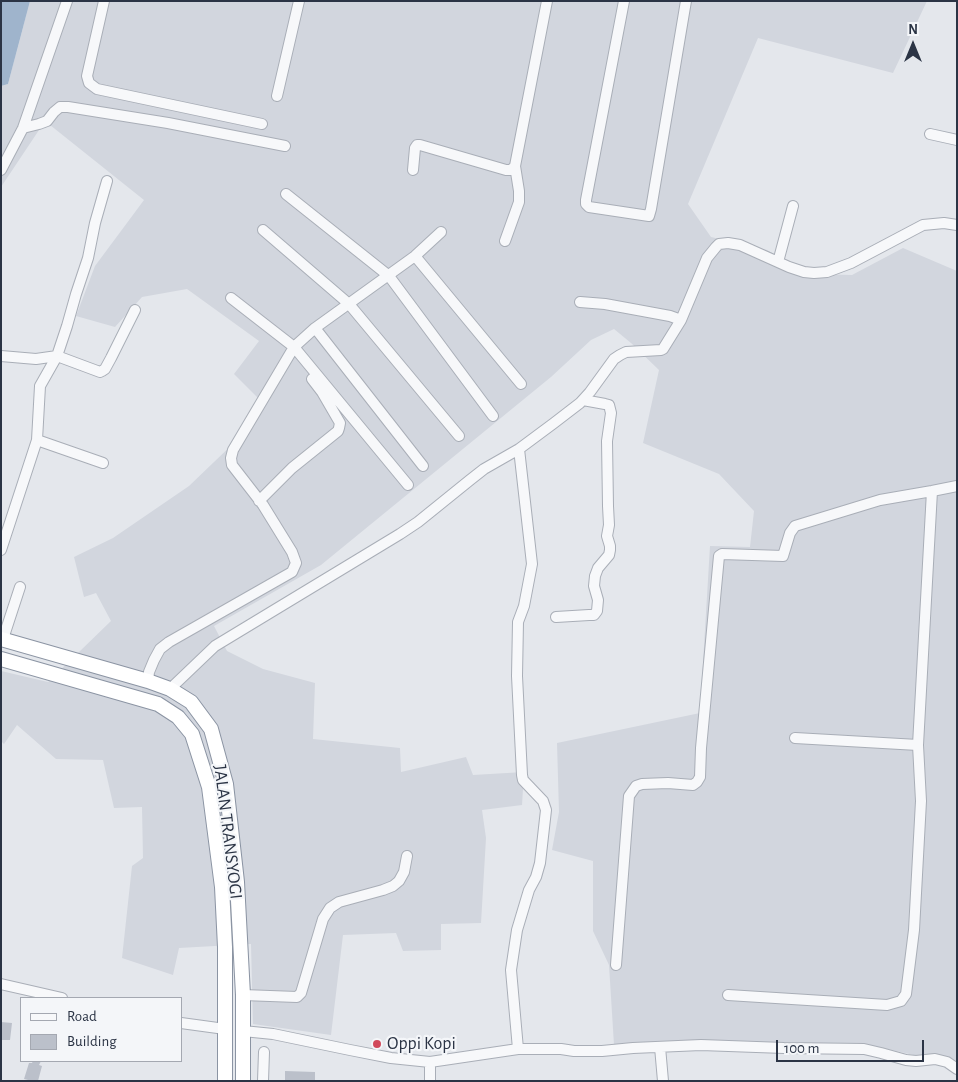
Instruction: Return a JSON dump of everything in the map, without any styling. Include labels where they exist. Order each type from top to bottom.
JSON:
[{"type":"highway","name":"JALAN TRANSYOGI","points":[[2,639],[170,689],[190,702],[211,728],[226,784],[237,882],[243,995],[243,1081]]},
{"type":"highway","name":"JALAN TRANSYOGI","points":[[1,659],[158,704],[178,718],[192,734],[209,787],[222,887],[225,947],[226,1081]]},
{"type":"street","points":[[1,170],[23,128],[67,1]]},
{"type":"street","points":[[104,1],[87,76],[89,83],[97,89],[262,124]]},
{"type":"street","points":[[276,96],[299,1]]},
{"type":"street","points":[[505,241],[519,202],[520,191],[515,166],[547,1]]},
{"type":"street","points":[[624,1],[586,204],[589,207],[649,216],[686,1]]},
{"type":"street","points":[[23,128],[47,121],[60,107],[68,106],[284,146]]},
{"type":"street","points":[[930,134],[957,140]]},
{"type":"street","points":[[413,170],[415,148],[420,144],[506,170],[511,170],[515,166]]},
{"type":"street","points":[[1,550],[37,440],[40,386],[57,356],[88,258],[95,223],[107,181]]},
{"type":"street","points":[[286,194],[389,276],[493,416]]},
{"type":"street","points":[[778,262],[793,206]]},
{"type":"street","points":[[170,689],[214,646],[400,534],[418,522],[484,469],[520,449],[583,400],[614,359],[626,352],[660,350],[664,347],[682,320],[707,258],[720,244],[740,245],[804,272],[827,272],[851,263],[923,226],[944,223],[957,225]]},
{"type":"street","points":[[263,230],[349,304],[459,436]]},
{"type":"street","points":[[148,681],[149,672],[154,660],[160,649],[168,642],[292,572],[296,563],[292,552],[263,505],[232,465],[233,450],[292,350],[315,328],[389,276],[415,256],[441,232]]},
{"type":"street","points":[[415,256],[521,384]]},
{"type":"street","points":[[231,298],[292,350],[408,485]]},
{"type":"street","points":[[580,302],[605,304],[682,320]]},
{"type":"street","points":[[1,356],[36,359],[57,356],[100,372],[108,364],[135,310]]},
{"type":"street","points":[[315,328],[423,466]]},
{"type":"street","points":[[259,501],[292,468],[338,431],[339,428],[340,423],[322,392],[292,350]]},
{"type":"street","points":[[556,617],[589,615],[597,611],[598,600],[594,586],[595,576],[598,568],[609,555],[610,550],[607,536],[609,524],[607,441],[611,413],[605,404],[583,400]]},
{"type":"street","points":[[37,440],[103,462]]},
{"type":"street","points":[[518,1048],[511,970],[517,930],[529,890],[536,877],[540,863],[546,810],[543,801],[523,780],[522,775],[517,676],[518,622],[524,606],[532,564],[520,449]]},
{"type":"street","points":[[616,965],[629,796],[636,786],[642,784],[668,783],[693,785],[700,777],[719,556],[722,554],[783,556],[790,532],[795,526],[880,500],[957,486]]},
{"type":"street","points":[[728,994],[888,1005],[901,1001],[906,994],[914,930],[921,801],[918,745],[932,491]]},
{"type":"street","points":[[2,639],[20,587]]},
{"type":"street","points":[[795,738],[918,745]]},
{"type":"street","points":[[243,995],[297,997],[301,993],[323,919],[330,908],[339,902],[393,886],[399,881],[404,872],[407,856]]},
{"type":"street","points":[[1,984],[58,997]]},
{"type":"street","points":[[182,1023],[225,1029]]},
{"type":"street","points":[[243,1031],[273,1034],[383,1056],[430,1062],[518,1048],[602,1051],[700,1045],[864,1049],[906,1060],[935,1059],[947,1062],[957,1069]]},
{"type":"street","points":[[660,1047],[663,1081]]},
{"type":"street","points":[[263,1081],[264,1052]]},
{"type":"street","points":[[430,1062],[430,1081]]},
{"type":"shaded area","points":[[30,1],[927,1],[893,73],[758,38],[688,204],[711,237],[767,250],[810,274],[852,275],[903,248],[957,271],[957,1063],[875,1046],[712,1043],[614,1045],[609,965],[593,931],[593,861],[552,850],[559,812],[557,743],[700,713],[710,546],[750,547],[754,511],[719,474],[643,443],[659,370],[614,329],[591,340],[551,377],[321,565],[214,626],[227,651],[263,669],[315,683],[313,739],[400,748],[401,772],[466,757],[473,775],[524,772],[522,805],[482,810],[486,838],[481,923],[441,924],[441,950],[403,951],[396,933],[343,935],[331,1035],[253,1024],[251,944],[179,948],[173,975],[122,958],[132,866],[143,858],[142,807],[114,808],[103,760],[56,759],[17,725],[4,744],[1,741],[1,671],[48,682],[111,621],[96,593],[84,597],[74,557],[113,538],[189,486],[239,438],[263,403],[234,374],[259,341],[187,289],[142,297],[115,327],[76,316],[95,266],[144,200],[45,121],[1,187],[1,86],[8,84]]},
{"type":"water","points":[[1,1],[30,1],[8,84],[1,86]]},
{"type":"building","points":[[1,1022],[12,1023],[10,1040],[1,1040]]},
{"type":"building","points":[[40,1062],[39,1065],[42,1066],[38,1081],[24,1079],[29,1063]]},
{"type":"building","points":[[285,1071],[315,1072],[315,1081],[285,1081]]},
{"type":"place","name":"Oppi Kopi","points":[[377,1044]]}]
